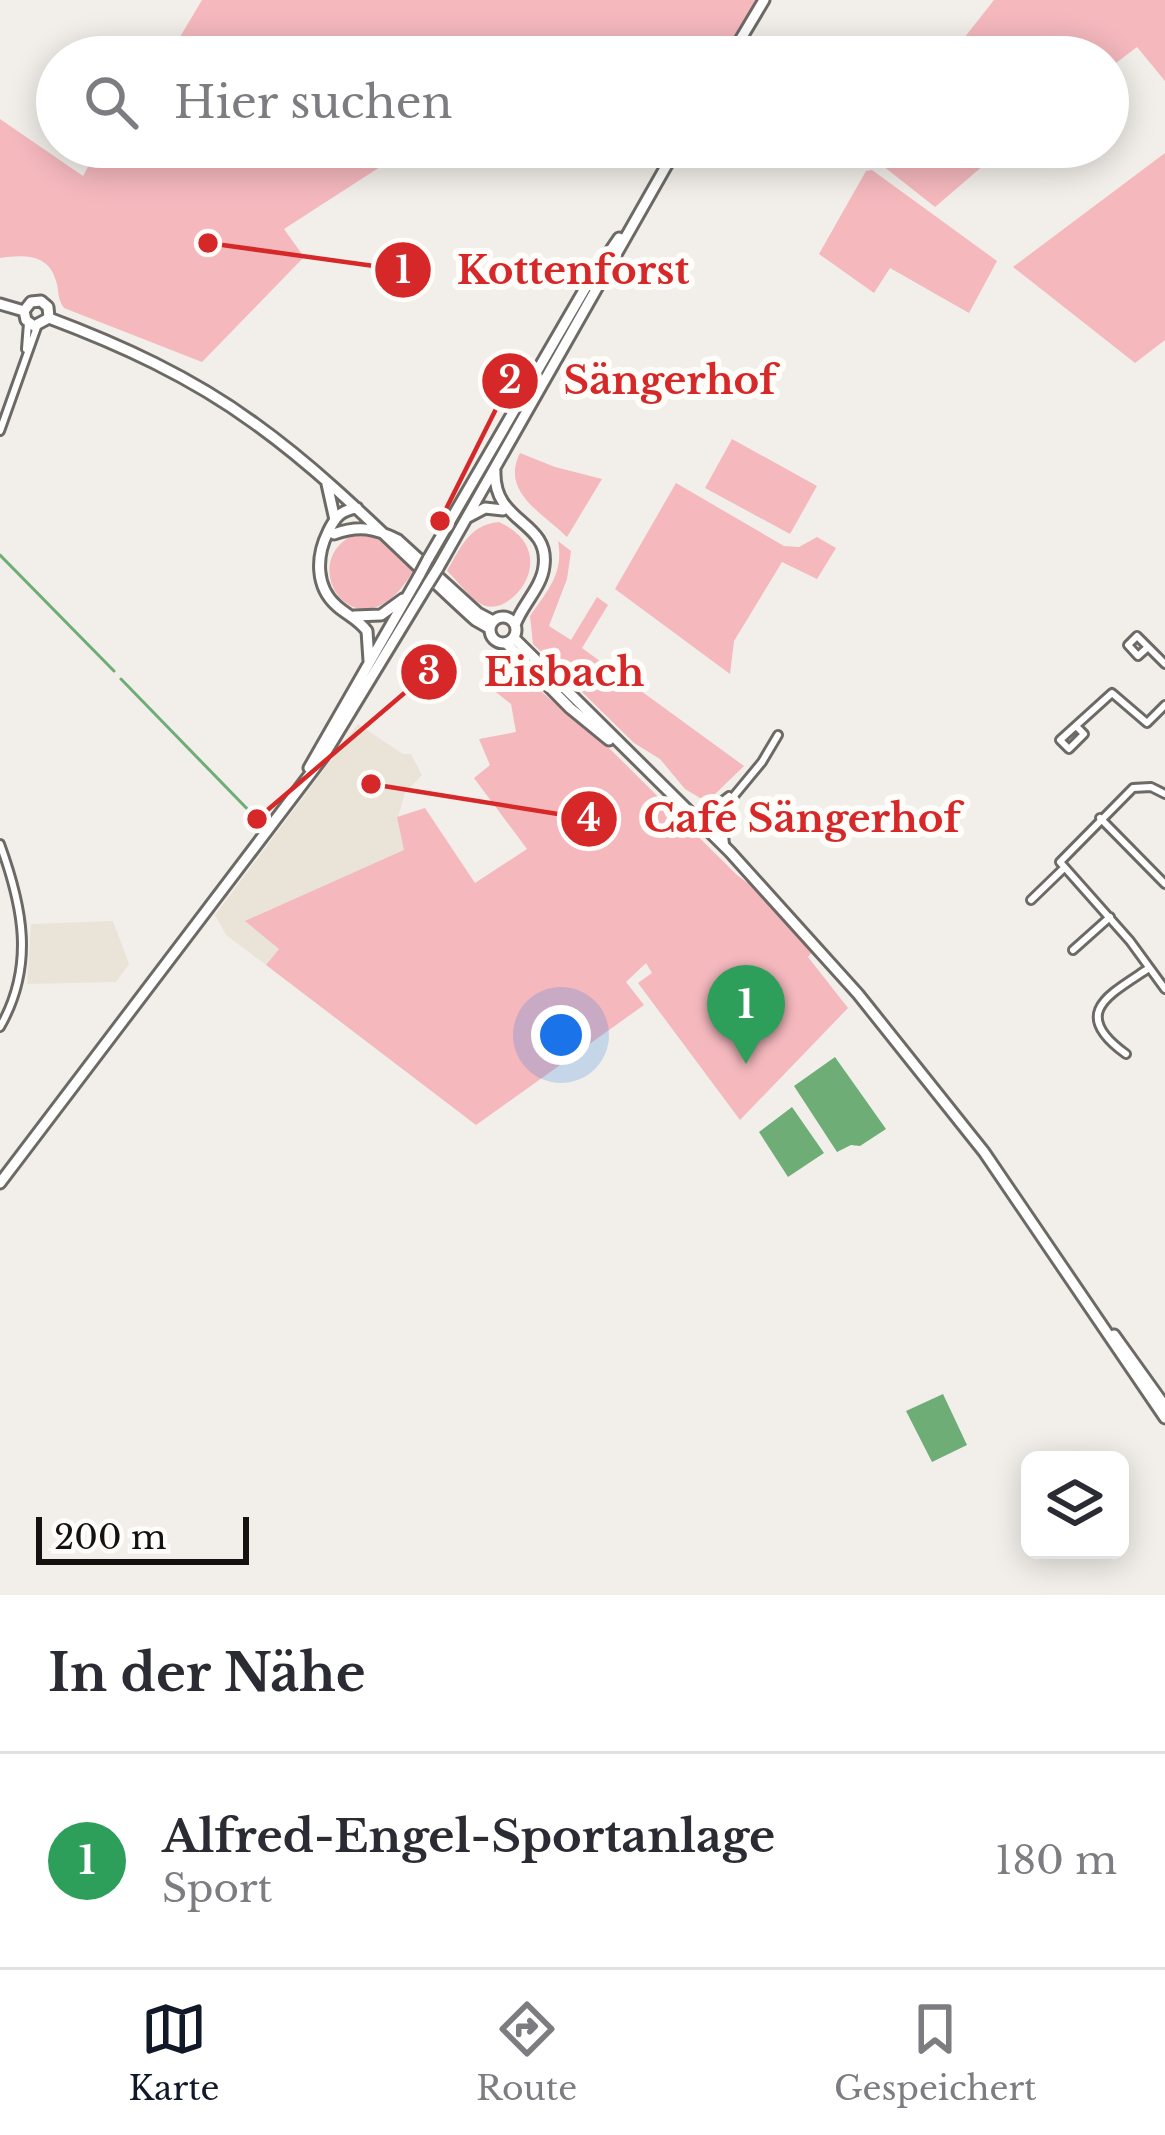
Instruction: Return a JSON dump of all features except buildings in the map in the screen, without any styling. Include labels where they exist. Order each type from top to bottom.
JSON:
[{"type":"main road","points":[[743,36],[764,0]]},
{"type":"main road","points":[[433,563],[665,168]]},
{"type":"main road","points":[[307,773],[420,582],[464,520],[611,257]]},
{"type":"main road","points":[[30,320],[31,302],[41,301],[49,318]]},
{"type":"main road","points":[[0,304],[30,320],[49,318],[204,389],[326,480],[478,613],[515,626]]},
{"type":"main road","points":[[497,463],[496,494],[535,533],[543,549],[542,575],[510,641]]},
{"type":"main road","points":[[326,480],[335,520]]},
{"type":"main road","points":[[357,508],[335,520],[319,570],[335,605],[370,637],[368,668]]},
{"type":"main road","points":[[321,553],[357,508]]},
{"type":"main road","points":[[464,520],[484,508],[511,514]]},
{"type":"main road","points":[[334,534],[358,527],[383,532]]},
{"type":"main road","points":[[352,616],[370,617],[391,610],[420,582]]},
{"type":"main road","points":[[0,1183],[341,729],[420,582]]},
{"type":"main road","points":[[530,595],[496,622],[495,641],[510,641],[570,708],[619,746],[698,820],[810,937],[984,1152],[1165,1406]]},
{"type":"main road","points":[[1099,1317],[1165,1418]]},
{"type":"street","points":[[0,431],[26,353],[30,320]]},
{"type":"street","points":[[1148,647],[1165,664]]},
{"type":"street","points":[[1077,727],[1112,692],[1147,723],[1165,705]]},
{"type":"street","points":[[698,820],[758,767],[778,735]]},
{"type":"street","points":[[1165,794],[1151,787],[1135,788],[1060,857],[1063,869],[1110,917],[1165,989]]},
{"type":"street","points":[[698,820],[711,821],[732,794]]},
{"type":"street","points":[[721,811],[726,848]]},
{"type":"street","points":[[1100,818],[1165,884]]},
{"type":"street","points":[[0,844],[18,896],[24,938],[18,985],[0,1028]]},
{"type":"street","points":[[1031,899],[1063,869]]},
{"type":"street","points":[[1073,950],[1110,917]]},
{"type":"street","points":[[1126,1054],[1110,1042],[1096,1013],[1103,1000],[1149,968]]},
{"type":"shaded area","points":[[202,0],[757,0],[735,36],[181,36]]},
{"type":"shaded area","points":[[994,0],[1165,0],[1165,81],[1137,47],[1129,53],[1129,36],[966,36]]},
{"type":"shaded area","points":[[0,119],[36,144],[36,168],[71,168],[83,176],[87,168],[378,168],[284,229],[304,257],[202,362],[64,308],[51,270],[40,260],[0,258]]},
{"type":"shaded area","points":[[1165,153],[1165,340],[1135,363],[1013,267]]},
{"type":"shaded area","points":[[886,168],[980,168],[935,207]]},
{"type":"shaded area","points":[[872,170],[997,261],[969,313],[890,268],[874,293],[819,254],[866,171]]},
{"type":"shaded area","points":[[732,439],[817,486],[790,534],[705,488]]},
{"type":"shaded area","points":[[520,453],[602,479],[567,537],[520,490],[515,467]]},
{"type":"shaded area","points":[[676,483],[784,546],[799,547],[817,537],[836,548],[817,579],[782,562],[734,641],[730,674],[615,589]]},
{"type":"shaded area","points":[[499,522],[518,535],[528,549],[530,565],[526,580],[507,602],[483,605],[447,571],[473,532]]},
{"type":"shaded area","points":[[356,534],[380,539],[413,571],[392,597],[372,608],[354,607],[340,598],[331,582],[330,564],[338,547]]},
{"type":"shaded area","points":[[558,541],[571,551],[567,579],[549,626],[571,640],[597,597],[608,605],[582,648],[744,766],[711,798],[685,789],[660,759],[634,743],[533,644],[530,616],[557,572]]},
{"type":"shaded area","points":[[507,663],[611,750],[737,875],[766,897],[813,951],[808,957],[848,1008],[740,1120],[638,983],[652,973],[646,963],[626,982],[644,1005],[476,1125],[266,965],[279,949],[245,921],[404,850],[397,817],[425,808],[475,883],[527,849],[474,778],[490,765],[479,739],[516,732],[511,704],[492,689]]},
{"type":"shaded area","points":[[358,724],[403,754],[411,754],[422,775],[405,793],[398,817],[405,850],[246,921],[279,949],[266,965],[226,935],[215,915]]},
{"type":"shaded area","points":[[113,921],[129,964],[116,982],[27,984],[31,924]]},
{"type":"shaded area","points":[[835,1057],[886,1129],[860,1146],[837,1152],[794,1086]]},
{"type":"shaded area","points":[[792,1107],[824,1153],[788,1177],[759,1132]]},
{"type":"shaded area","points":[[943,1394],[967,1445],[932,1462],[906,1411]]},
{"type":"waterway","points":[[0,555],[114,671]]},
{"type":"waterway","points":[[121,679],[257,819]]},
{"type":"place","name":"Kottenforst","points":[[208,243]]},
{"type":"place","name":"Sängerhof","points":[[440,521]]},
{"type":"place","name":"Café Sängerhof","points":[[371,784]]},
{"type":"place","name":"Eisbach","points":[[257,819]]},
{"type":"place","name":"Alfred-Engel-Sportanlage","points":[[746,1064]]}]
